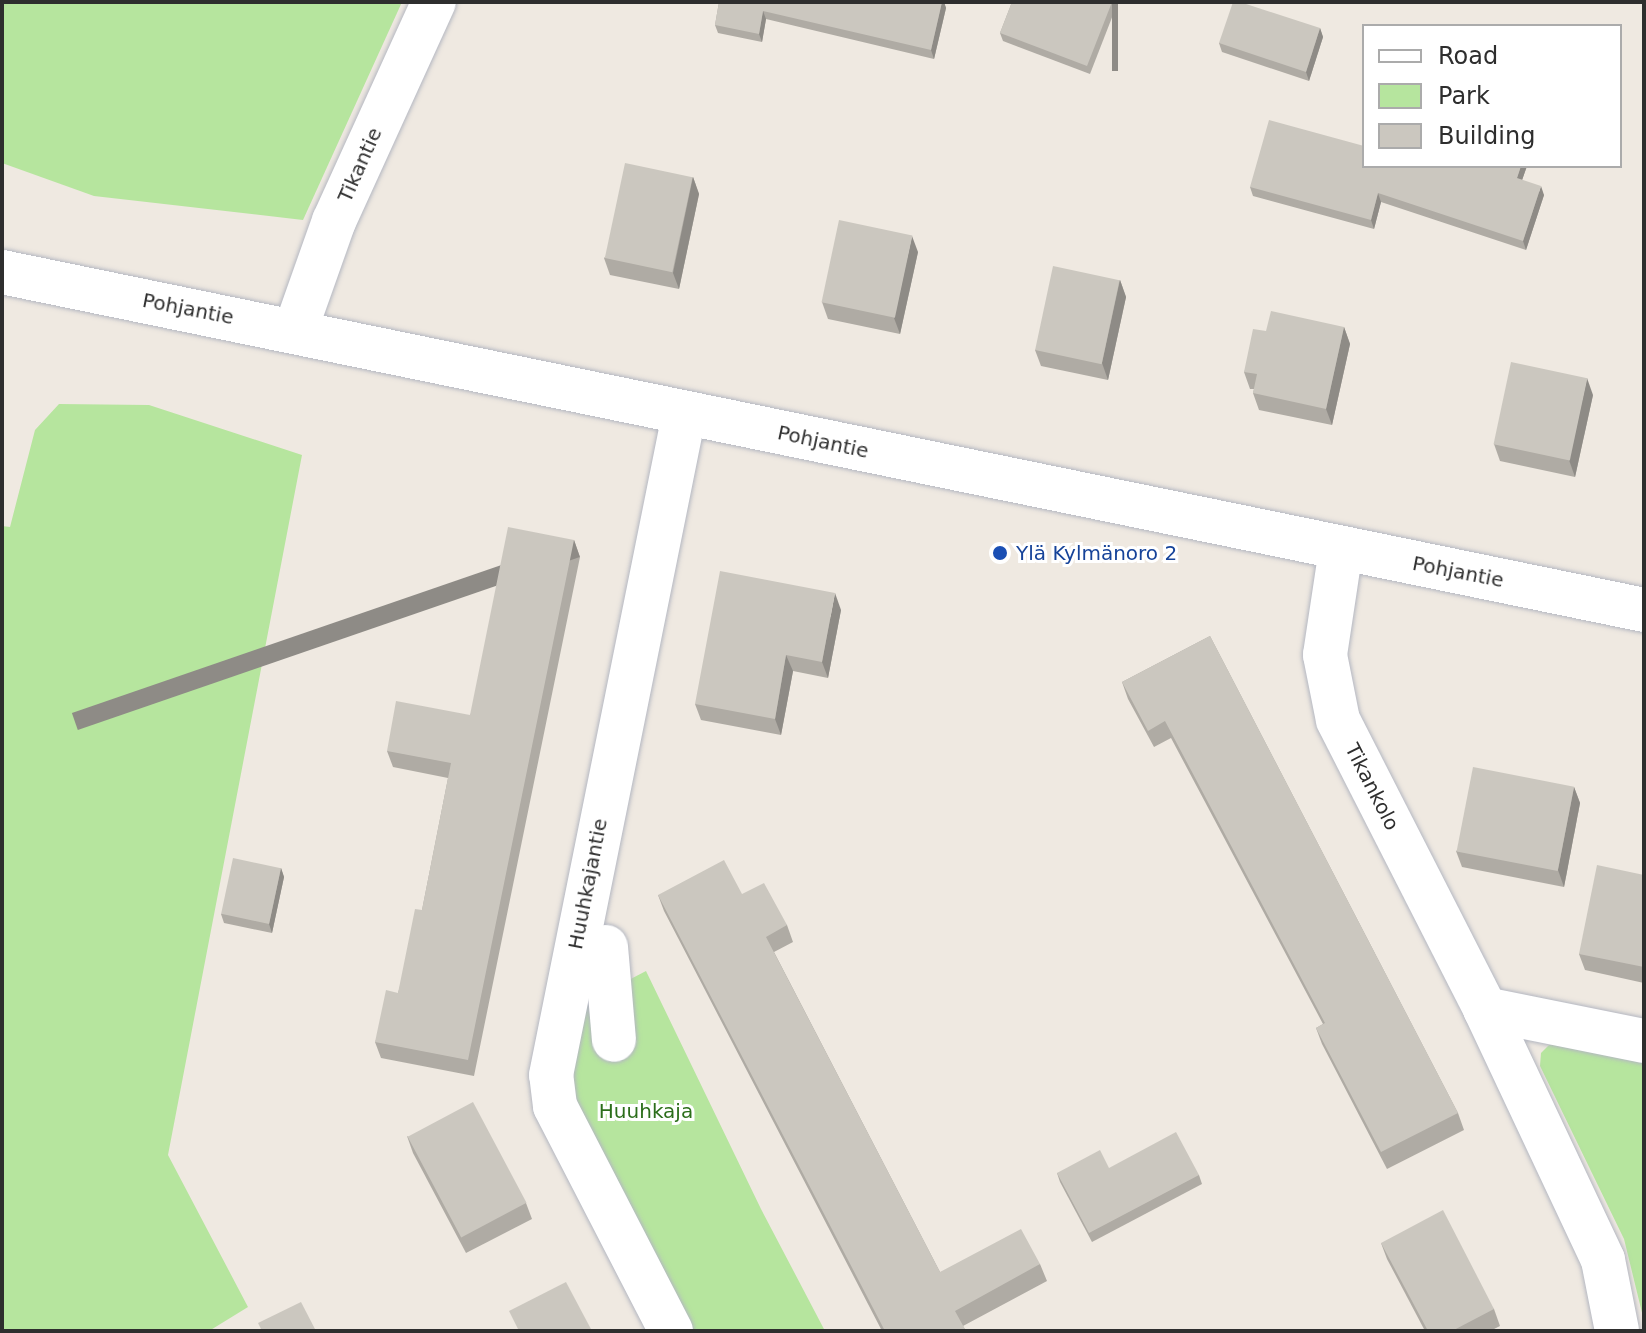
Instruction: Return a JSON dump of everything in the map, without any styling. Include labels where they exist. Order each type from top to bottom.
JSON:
[{"type":"street","name":"Tikantie","points":[[295,331],[334,221],[434,2]]},
{"type":"street","name":"Pohjantie","points":[[2,272],[684,415],[1644,610]]},
{"type":"street","name":"Huuhkajantie","points":[[671,1331],[555,1106],[551,1075],[684,415]]},
{"type":"street","name":"Tikankolo","points":[[1341,549],[1325,655],[1338,720],[1485,1009],[1603,1260],[1617,1331]]},
{"type":"street","points":[[606,947],[614,1040]]},
{"type":"street","points":[[1485,1009],[1644,1041]]},
{"type":"green space","points":[[2,2],[402,2],[303,220],[94,196],[2,163]]},
{"type":"green space","points":[[59,404],[149,405],[302,455],[168,1155],[248,1307],[209,1331],[2,1331],[2,526],[10,527],[35,430]]},
{"type":"green space","name":"Huuhkaja","points":[[646,971],[761,1209],[825,1331],[691,1331],[581,1116],[573,1084],[579,1006]]},
{"type":"green space","points":[[1566,1044],[1644,1061],[1644,1321],[1624,1239],[1540,1066],[1541,1053],[1549,1045]]},
{"type":"building","points":[[719,2],[942,2],[931,50],[763,11],[759,34],[715,25]]},
{"type":"building","points":[[1012,2],[1112,2],[1087,66],[1000,33]]},
{"type":"building","points":[[1233,2],[1320,28],[1306,72],[1219,43]]},
{"type":"building","points":[[1269,120],[1362,145],[1362,168],[1520,168],[1517,178],[1541,186],[1523,241],[1378,193],[1371,220],[1250,187]]},
{"type":"building","points":[[625,163],[692,177],[672,272],[605,258]]},
{"type":"building","points":[[839,220],[912,236],[895,318],[822,302]]},
{"type":"building","points":[[1053,266],[1120,280],[1102,364],[1035,350]]},
{"type":"building","points":[[1271,311],[1344,327],[1326,409],[1253,393],[1257,374],[1244,372],[1253,329],[1266,331]]},
{"type":"building","points":[[1511,362],[1587,378],[1570,460],[1494,444]]},
{"type":"building","points":[[508,527],[574,540],[468,1060],[375,1042],[386,990],[398,993],[415,909],[422,910],[451,763],[387,751],[396,701],[470,715]]},
{"type":"building","points":[[720,571],[835,593],[822,662],[786,655],[775,719],[695,704]]},
{"type":"building","points":[[1210,636],[1458,1113],[1381,1152],[1316,1028],[1325,1023],[1165,721],[1148,731],[1122,682]]},
{"type":"building","points":[[1473,767],[1574,787],[1558,871],[1457,851]]},
{"type":"building","points":[[233,858],[281,868],[269,924],[221,914]]},
{"type":"building","points":[[724,860],[742,894],[764,883],[787,925],[766,937],[940,1272],[1021,1229],[1040,1264],[955,1311],[966,1331],[885,1331],[658,895]]},
{"type":"building","points":[[1597,865],[1644,875],[1644,967],[1579,954]]},
{"type":"building","points":[[473,1102],[527,1203],[461,1237],[408,1137]]},
{"type":"building","points":[[1176,1132],[1199,1175],[1089,1233],[1057,1173],[1100,1150],[1109,1168]]},
{"type":"building","points":[[1443,1210],[1494,1309],[1452,1331],[1428,1331],[1381,1243]]},
{"type":"building","points":[[566,1282],[592,1331],[519,1331],[509,1311]]},
{"type":"building","points":[[301,1302],[316,1331],[262,1331],[258,1323]]},
{"type":"place","name":"Ylä Kylmänoro 2","points":[[1000,553]]}]
